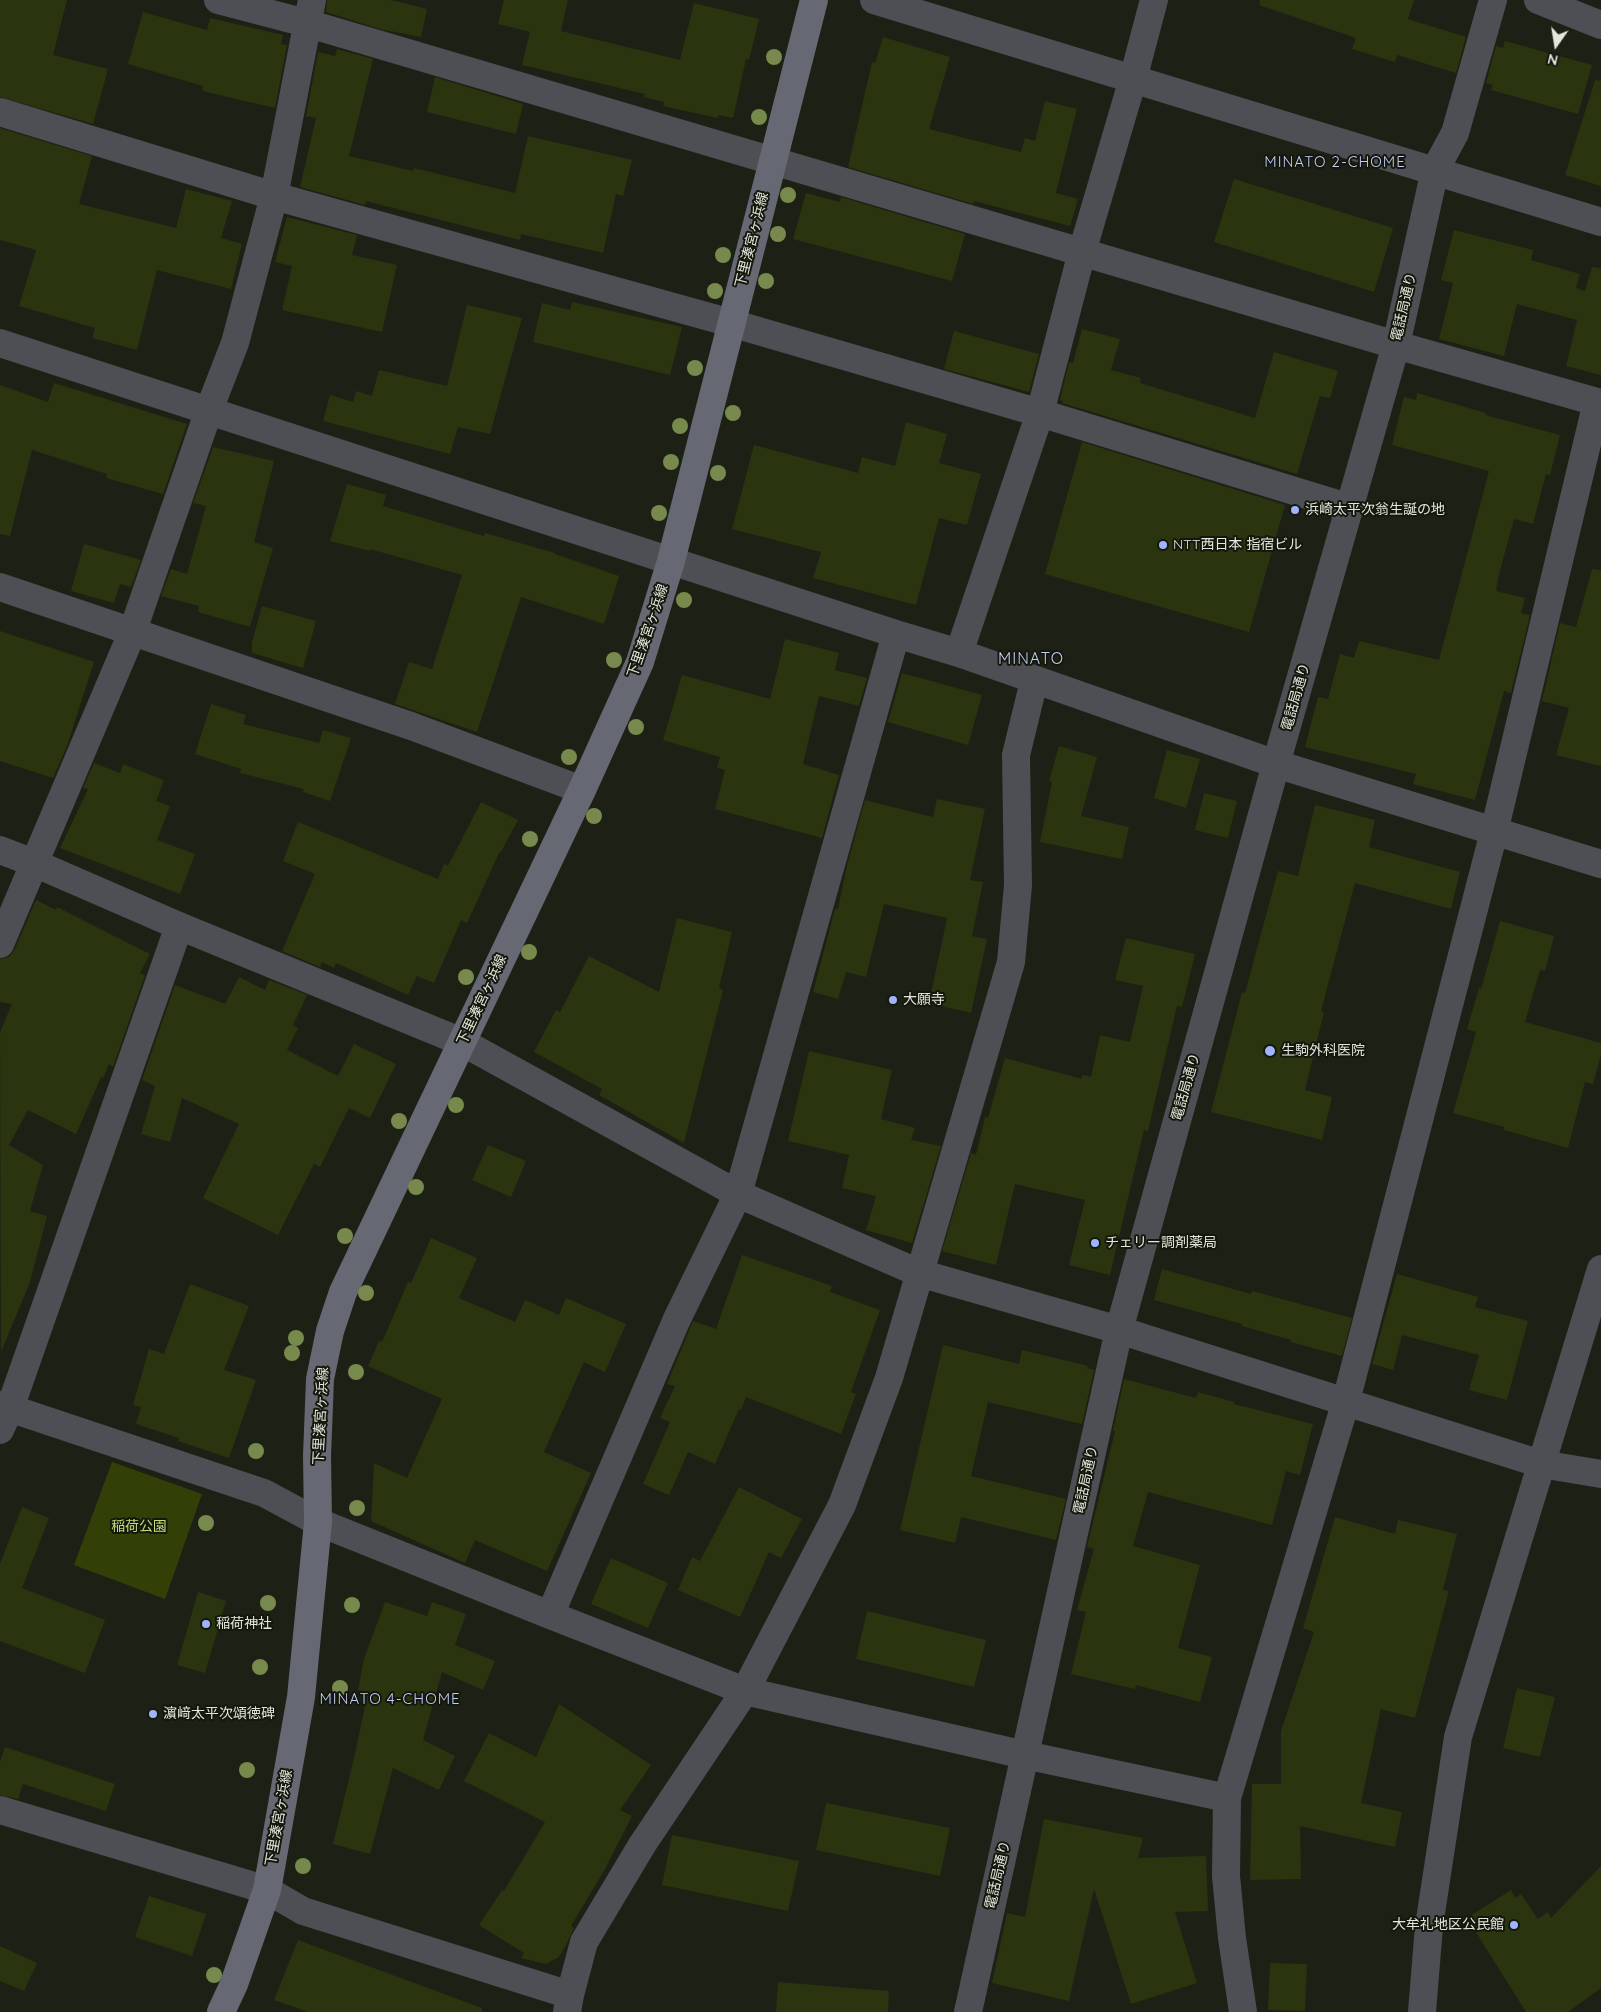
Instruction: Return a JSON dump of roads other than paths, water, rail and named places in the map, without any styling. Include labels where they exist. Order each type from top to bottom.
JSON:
[{"type":"main road","name":"下里湊宮ヶ浜線","points":[[221,2012],[234,1984],[267,1890],[301,1697],[318,1522],[317,1456],[320,1379],[330,1331],[343,1292],[582,790],[640,662],[671,561],[814,0]]},
{"type":"street","points":[[218,0],[309,11],[773,160],[1396,345],[1597,402],[1494,832],[1346,1401],[1227,1798],[1226,1876],[1232,1938],[1243,2012]]},
{"type":"street","points":[[874,0],[1601,222]]},
{"type":"street","points":[[959,653],[1040,413],[1082,252],[1133,79],[1154,0]]},
{"type":"street","name":"電話局通り","points":[[968,2012],[1119,1330],[1276,764],[1396,345],[1435,170],[1456,133],[1493,0]]},
{"type":"street","points":[[1538,0],[1601,24]]},
{"type":"street","points":[[0,944],[132,633],[209,410],[235,343],[274,196],[309,11]]},
{"type":"street","points":[[0,112],[274,196],[731,323],[1040,413],[1350,508]]},
{"type":"street","points":[[0,343],[959,653],[1034,681],[1276,764],[1601,864]]},
{"type":"street","points":[[0,587],[411,726],[582,790]]},
{"type":"street","points":[[550,1615],[677,1319],[738,1194],[896,634]]},
{"type":"street","points":[[0,1810],[267,1890],[303,1911],[569,2003],[584,1942],[642,1845],[745,1691],[842,1505],[889,1378],[1011,962],[1018,885],[1016,755],[1034,681]]},
{"type":"street","points":[[0,850],[462,1042],[738,1194],[919,1273],[1119,1330],[1541,1464],[1601,1474]]},
{"type":"street","points":[[179,926],[3,1414],[264,1493],[318,1522],[745,1691],[1025,1755],[1227,1798]]},
{"type":"street","points":[[1422,2012],[1429,1926],[1458,1737],[1601,1269]]},
{"type":"place","name":"浜崎太平次翁生誕の地","points":[[1295,510]]},
{"type":"place","name":"NTT西日本 指宿ビル","points":[[1163,545]]},
{"type":"place","name":"大願寺","points":[[893,1000]]},
{"type":"place","name":"生駒外科医院","points":[[1270,1051]]},
{"type":"place","name":"チェリー調剤薬局","points":[[1095,1243]]},
{"type":"place","name":"稲荷神社","points":[[206,1624]]},
{"type":"place","name":"濵﨑太平次頌徳碑","points":[[153,1714]]},
{"type":"place","name":"大牟礼地区公民館","points":[[1514,1925]]},
{"type":"district","name":"MINATO 2-CHOME","points":[[1335,162]]},
{"type":"district","name":"MINATO","points":[[1031,659]]},
{"type":"district","name":"MINATO 4-CHOME","points":[[390,1699]]},
{"type":"park label","name":"稲荷公園","points":[[139,1527]]}]
